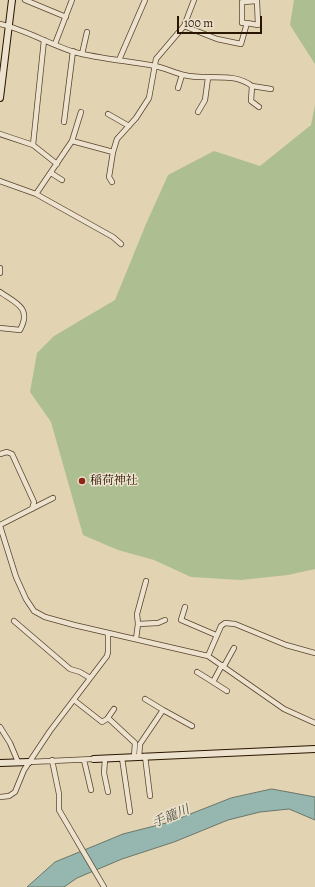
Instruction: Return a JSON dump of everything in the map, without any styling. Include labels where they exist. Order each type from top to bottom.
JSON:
[{"type":"street","points":[[0,97],[12,0]]},
{"type":"street","points":[[25,0],[66,17]]},
{"type":"street","points":[[55,44],[72,0]]},
{"type":"street","points":[[119,60],[145,0]]},
{"type":"street","points":[[112,182],[109,177],[113,152],[117,139],[129,126],[149,98],[156,66],[156,59],[184,26],[194,0]]},
{"type":"street","points":[[259,0],[258,25],[247,24],[242,23],[242,2],[259,0]]},
{"type":"street","points":[[0,24],[9,26],[82,54],[136,64],[156,66],[182,74],[208,78],[224,76],[246,81],[252,86],[271,89]]},
{"type":"street","points":[[184,26],[217,39],[241,44],[247,24]]},
{"type":"street","points":[[82,54],[87,32]]},
{"type":"street","points":[[33,145],[44,40]]},
{"type":"street","points":[[64,122],[73,51]]},
{"type":"street","points":[[178,88],[182,74]]},
{"type":"street","points":[[198,112],[206,100],[208,78]]},
{"type":"street","points":[[252,86],[251,101],[259,107]]},
{"type":"street","points":[[36,194],[72,141],[81,112]]},
{"type":"street","points":[[108,114],[129,126]]},
{"type":"street","points":[[0,134],[33,145],[57,164]]},
{"type":"street","points":[[72,141],[113,152]]},
{"type":"street","points":[[51,173],[62,180]]},
{"type":"street","points":[[0,182],[36,194],[113,237],[121,244]]},
{"type":"street","points":[[0,292],[18,303],[24,312],[25,321],[20,330],[0,328]]},
{"type":"street","points":[[0,454],[7,452],[12,454],[34,502],[32,509]]},
{"type":"street","points":[[53,498],[0,526],[16,577],[26,599],[34,611],[45,617],[108,634],[208,656],[284,710],[315,723]]},
{"type":"street","points":[[136,639],[138,624],[137,614],[146,581]]},
{"type":"street","points":[[185,607],[181,620],[216,635]]},
{"type":"street","points":[[138,624],[158,623],[165,620]]},
{"type":"street","points":[[14,621],[70,669],[80,672],[90,678]]},
{"type":"street","points":[[208,656],[216,635],[223,624],[230,623],[286,645],[315,653]]},
{"type":"street","points":[[0,797],[9,796],[15,792],[29,762],[108,652],[108,634]]},
{"type":"street","points":[[213,682],[234,648]]},
{"type":"street","points":[[197,672],[227,691]]},
{"type":"street","points":[[145,699],[192,726]]},
{"type":"street","points":[[74,700],[102,722],[108,718],[114,709]]},
{"type":"street","points":[[139,757],[140,744],[163,710]]},
{"type":"street","points":[[108,718],[135,743],[150,796]]},
{"type":"street","points":[[0,728],[10,743],[18,762]]},
{"type":"street","points":[[0,763],[52,760],[94,760],[315,748]]},
{"type":"street","points":[[122,758],[130,812]]},
{"type":"street","points":[[105,759],[104,772],[108,792]]},
{"type":"street","points":[[52,760],[59,794],[59,810],[78,842],[100,885]]},
{"type":"street","points":[[84,760],[91,790]]},
{"type":"green space","points":[[294,0],[315,0],[315,64],[290,25]]},
{"type":"green space","points":[[315,105],[315,569],[288,575],[241,580],[191,577],[154,560],[118,550],[83,535],[51,422],[30,392],[37,353],[54,336],[115,300],[168,175],[214,151],[260,166],[311,125]]},
{"type":"water","points":[[272,789],[315,797],[315,820],[289,809],[260,812],[228,820],[174,842],[122,859],[77,878],[64,887],[27,887],[55,862],[123,834],[170,822],[231,798]]},
{"type":"place","name":"稲荷神社","points":[[82,481]]},
{"type":"water label","name":"手籠川","points":[[171,817]]}]
